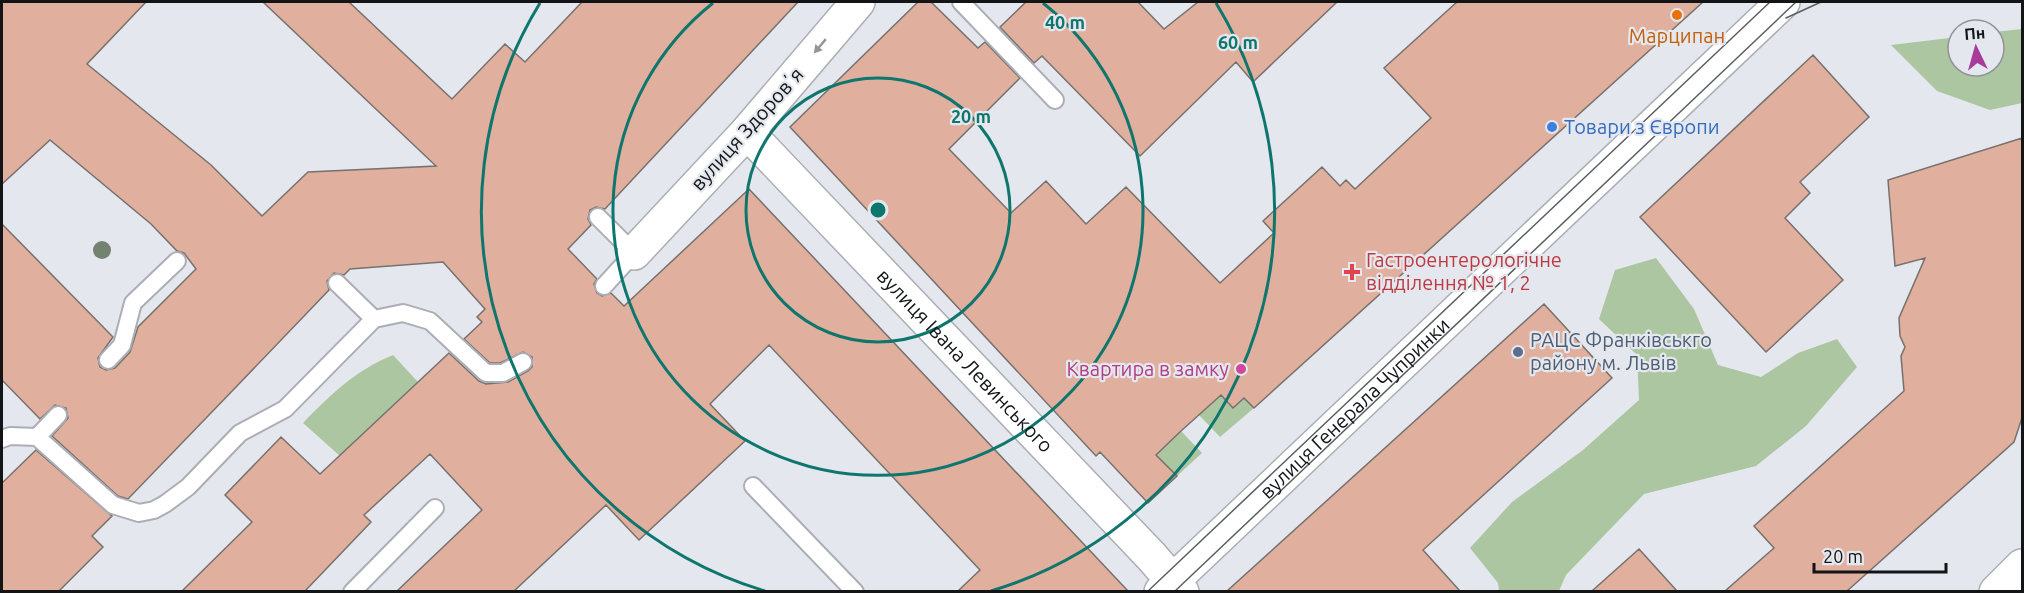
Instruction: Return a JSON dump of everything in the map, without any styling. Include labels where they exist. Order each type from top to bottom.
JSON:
[{"type":"street","name":"вулиця Здоровʼя","points":[[634,253],[747,132],[858,2]]},
{"type":"street","name":"вулиця Генерала Чупринки","points":[[1172,588],[1784,2]]},
{"type":"street","name":"вулиця Івана Левинського","points":[[747,132],[1172,588]]},
{"type":"street","points":[[1996,591],[2022,566]]},
{"type":"lane","points":[[961,2],[1055,100]]},
{"type":"lane","points":[[598,217],[634,253],[603,286]]},
{"type":"lane","points":[[108,360],[122,345],[133,303],[177,261]]},
{"type":"lane","points":[[336,283],[374,319]]},
{"type":"lane","points":[[2,439],[10,436],[37,437],[113,505],[139,513],[154,510],[188,487],[240,433],[285,409],[374,319],[403,313],[430,321],[486,373],[503,373],[523,362]]},
{"type":"lane","points":[[37,437],[58,415]]},
{"type":"lane","points":[[753,486],[855,591]]},
{"type":"lane","points":[[352,591],[435,508]]},
{"type":"green space","points":[[2022,29],[2022,103],[1990,110],[1937,91],[1891,45],[1946,38],[1946,78],[2006,78],[2006,31]]},
{"type":"green space","points":[[1656,258],[1694,309],[1718,365],[1761,377],[1798,353],[1837,339],[1857,367],[1806,426],[1756,466],[1644,494],[1566,575],[1559,591],[1499,591],[1498,583],[1470,548],[1512,502],[1583,450],[1639,400],[1637,355],[1599,319],[1615,270]]},
{"type":"green space","points":[[393,355],[418,382],[340,456],[303,423],[356,375]]},
{"type":"green space","points":[[1221,395],[1233,408],[1244,398],[1254,408],[1220,437],[1199,415]]},
{"type":"green space","points":[[1181,431],[1202,453],[1177,476],[1156,455]]},
{"type":"building","points":[[2,2],[146,2],[87,64],[211,165],[262,216],[308,172],[436,166],[263,2],[349,2],[452,99],[505,44],[525,62],[582,2],[798,2],[605,209],[596,207],[590,210],[588,219],[591,225],[568,249],[597,279],[594,284],[597,293],[602,296],[611,293],[624,306],[749,189],[1128,591],[958,591],[980,570],[769,345],[710,404],[745,441],[639,540],[606,505],[514,591],[397,591],[482,510],[430,454],[364,515],[371,522],[305,591],[182,591],[252,522],[225,495],[281,437],[320,474],[449,353],[479,381],[486,384],[508,382],[528,371],[532,367],[532,357],[523,352],[500,363],[490,363],[464,339],[482,322],[477,317],[485,309],[443,262],[350,269],[344,275],[334,273],[327,281],[329,290],[128,499],[118,496],[52,436],[68,418],[66,408],[55,405],[40,419],[2,380],[2,224],[113,337],[98,358],[100,367],[106,370],[115,368],[130,352],[138,327],[196,269],[184,253],[177,251],[151,224],[50,140],[2,184]]},
{"type":"building","points":[[918,2],[931,2],[978,48],[985,42],[1020,78],[949,149],[1011,213],[1046,181],[1086,224],[1126,187],[1220,283],[1274,233],[1263,221],[1322,167],[1340,186],[1346,180],[1355,189],[1431,118],[1384,68],[1457,2],[1703,2],[1254,408],[1244,398],[1233,408],[1221,395],[1181,431],[1156,455],[1177,476],[1148,503],[1100,452],[1096,456],[790,127]]},
{"type":"building","points":[[1026,2],[1138,2],[1164,29],[1198,2],[1337,2],[1253,82],[1236,62],[1140,156],[1042,56],[1034,63],[1000,27]]},
{"type":"building","points":[[1813,55],[1869,117],[1800,182],[1810,193],[1785,218],[1843,280],[1766,352],[1640,217]]},
{"type":"building","points":[[2022,138],[2022,418],[2014,442],[1847,591],[1725,591],[1774,548],[1754,526],[1904,391],[1901,356],[1905,347],[1900,336],[1899,318],[1925,258],[1895,266],[1888,180]]},
{"type":"building","points":[[1544,304],[1612,378],[1423,550],[1460,591],[1227,591]]},
{"type":"building","points":[[36,450],[112,516],[92,536],[103,547],[59,591],[2,591],[2,483]]},
{"type":"building","points":[[1639,549],[1677,591],[1592,591]]},
{"type":"tram line","points":[[1147,592],[1770,2]]},
{"type":"tram line","points":[[1174,592],[1796,2]]},
{"type":"tram line","points":[[1786,18],[1821,2]]},
{"type":"place","name":"Марципан","points":[[1677,15]]},
{"type":"place","name":"Товари з Європи","points":[[1552,127]]},
{"type":"place","name":"Гастроентерологічне відділення № 1, 2","points":[[1352,272]]},
{"type":"place","name":"РАЦС Франківськго району м. Львів","points":[[1518,352]]},
{"type":"place","name":"Квартира в замку","points":[[1241,369]]}]
